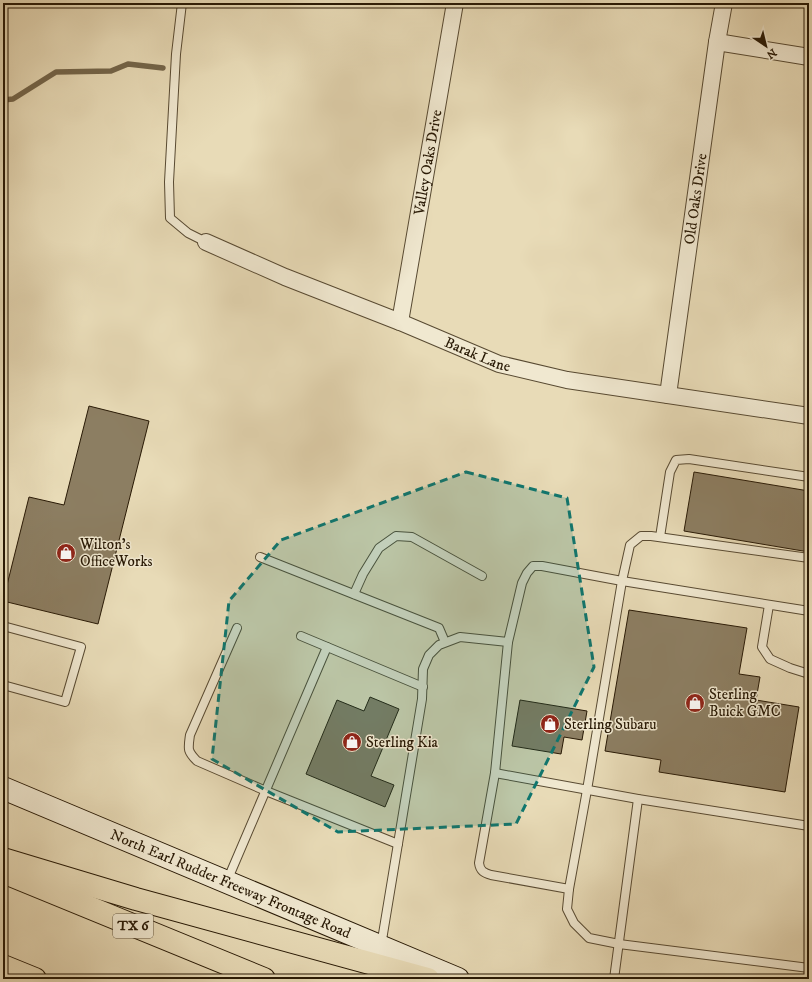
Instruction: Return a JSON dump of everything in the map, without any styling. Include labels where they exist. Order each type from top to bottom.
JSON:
[{"type":"highway","points":[[3,859],[136,899],[428,979]]},
{"type":"highway","name":"TX 6","points":[[3,872],[264,979]]},
{"type":"highway","points":[[3,966],[35,979]]},
{"type":"main road","name":"North Earl Rudder Freeway Frontage Road","points":[[3,788],[458,979]]},
{"type":"street","name":"Valley Oaks Drive","points":[[400,322],[455,3]]},
{"type":"street","name":"Old Oaks Drive","points":[[668,394],[717,42],[724,3]]},
{"type":"street","points":[[717,42],[809,57]]},
{"type":"street","name":"Barak Lane","points":[[206,242],[285,277],[400,322],[499,364],[567,380],[809,416]]},
{"type":"lane","name":"Barak Lane","points":[[182,3],[176,54],[169,182],[170,218],[188,233],[206,242]]},
{"type":"lane","points":[[660,537],[670,472],[676,460],[689,459],[809,477]]},
{"type":"lane","points":[[354,594],[363,574],[379,548],[396,536],[412,537],[482,576]]},
{"type":"lane","points":[[809,558],[660,537],[641,536],[630,545],[622,581],[569,888],[568,909],[574,923],[589,938],[619,944],[809,968]]},
{"type":"lane","points":[[260,557],[439,628],[445,642]]},
{"type":"lane","points":[[569,888],[491,875],[484,873],[480,868],[479,863],[494,773],[508,642],[522,583],[532,566],[542,566],[622,581],[809,611]]},
{"type":"lane","points":[[769,605],[762,647],[770,659],[790,668],[809,674]]},
{"type":"lane","points":[[3,626],[81,646],[65,702],[3,685]]},
{"type":"lane","points":[[237,628],[190,735],[188,749],[197,761],[266,791],[398,844]]},
{"type":"lane","points":[[301,636],[423,687]]},
{"type":"lane","points":[[381,947],[422,699],[423,669],[430,655],[439,645],[460,636],[508,642]]},
{"type":"lane","points":[[227,882],[327,647]]},
{"type":"lane","points":[[494,773],[638,799],[809,826]]},
{"type":"lane","points":[[614,979],[638,799]]},
{"type":"highlighted area","points":[[466,472],[567,498],[594,667],[516,824],[338,832],[212,759],[229,601],[281,540]]},
{"type":"building","name":"Wilton's OfficeWorks","points":[[89,406],[149,421],[98,624],[3,601],[29,497],[64,505]]},
{"type":"building","points":[[694,472],[809,491],[809,552],[684,531]]},
{"type":"building","name":"Sterling Buick GMC","points":[[629,610],[747,628],[739,674],[760,677],[756,700],[799,707],[785,792],[659,772],[661,760],[605,751]]},
{"type":"building","name":"Sterling Kia","points":[[370,697],[399,709],[371,776],[394,785],[385,807],[306,774],[337,700],[364,711]]},
{"type":"building","name":"Sterling Subaru","points":[[520,700],[587,711],[582,740],[564,737],[561,754],[512,746]]},
{"type":"waterway","points":[[3,100],[13,99],[56,72],[111,71],[128,64],[163,68]]},
{"type":"place","name":"Wilton's OfficeWorks","points":[[66,553]]},
{"type":"place","name":"Sterling Buick GMC","points":[[695,703]]},
{"type":"place","name":"Sterling Subaru","points":[[550,724]]},
{"type":"place","name":"Sterling Kia","points":[[352,742]]}]
